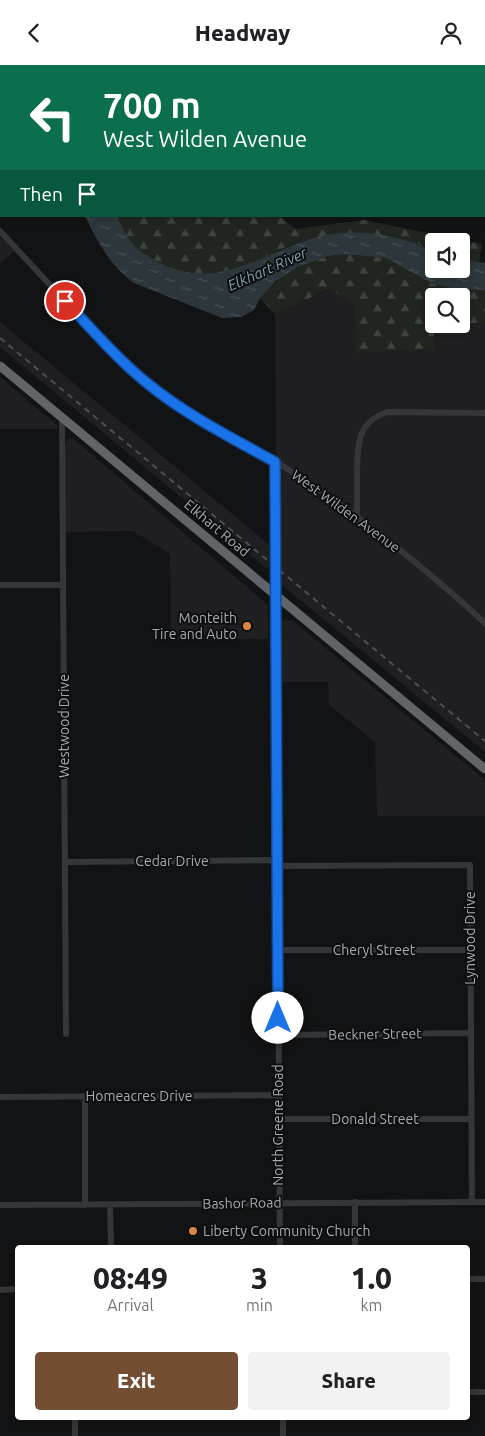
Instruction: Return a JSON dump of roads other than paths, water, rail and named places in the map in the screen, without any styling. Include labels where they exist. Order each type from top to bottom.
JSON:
[{"type":"highway","name":"Elkhart Road","points":[[0,366],[485,769]]},
{"type":"street","name":"West Wilden Avenue","points":[[0,231],[119,358],[146,383],[191,414],[275,462],[357,517],[423,568],[485,623]]},
{"type":"street","points":[[357,517],[358,441],[364,429],[373,419],[387,412],[485,413]]},
{"type":"street","name":"Westwood Drive","points":[[62,418],[66,1034]]},
{"type":"street","name":"North Greene Road","points":[[275,462],[280,1245]]},
{"type":"street","points":[[0,585],[64,585]]},
{"type":"street","name":"Cedar Drive","points":[[65,862],[269,861],[278,864]]},
{"type":"street","name":"Lynwood Drive","points":[[278,864],[284,866],[470,865],[472,1202]]},
{"type":"street","name":"Cheryl Street","points":[[278,950],[471,950]]},
{"type":"street","name":"Beckner Street","points":[[278,1035],[471,1033]]},
{"type":"street","name":"Homeacres Drive","points":[[0,1097],[278,1095]]},
{"type":"street","points":[[85,1096],[85,1205]]},
{"type":"street","name":"Donald Street","points":[[278,1119],[472,1119]]},
{"type":"street","name":"Bashor Road","points":[[0,1205],[485,1202]]},
{"type":"street","points":[[355,1203],[356,1245]]},
{"type":"street","points":[[110,1205],[111,1245]]},
{"type":"street","points":[[470,1279],[485,1279]]},
{"type":"street","points":[[0,1290],[15,1289]]},
{"type":"street","points":[[470,1392],[485,1392]]},
{"type":"street","points":[[75,1420],[75,1436]]},
{"type":"street","points":[[283,1420],[283,1436]]},
{"type":"water","name":"Elkhart River","points":[[86,217],[118,217],[130,240],[145,255],[184,272],[205,273],[225,271],[305,241],[326,235],[353,232],[395,237],[425,247],[425,278],[470,278],[470,260],[485,263],[485,290],[452,288],[431,283],[386,258],[345,254],[329,256],[298,267],[275,282],[260,298],[254,310],[241,317],[222,318],[134,283],[112,261],[100,244]]},
{"type":"railway","points":[[0,338],[485,741]]},
{"type":"place","name":"Monteith Tire and Auto","points":[[247,626]]},
{"type":"place","name":"Liberty Community Church","points":[[193,1231]]}]
